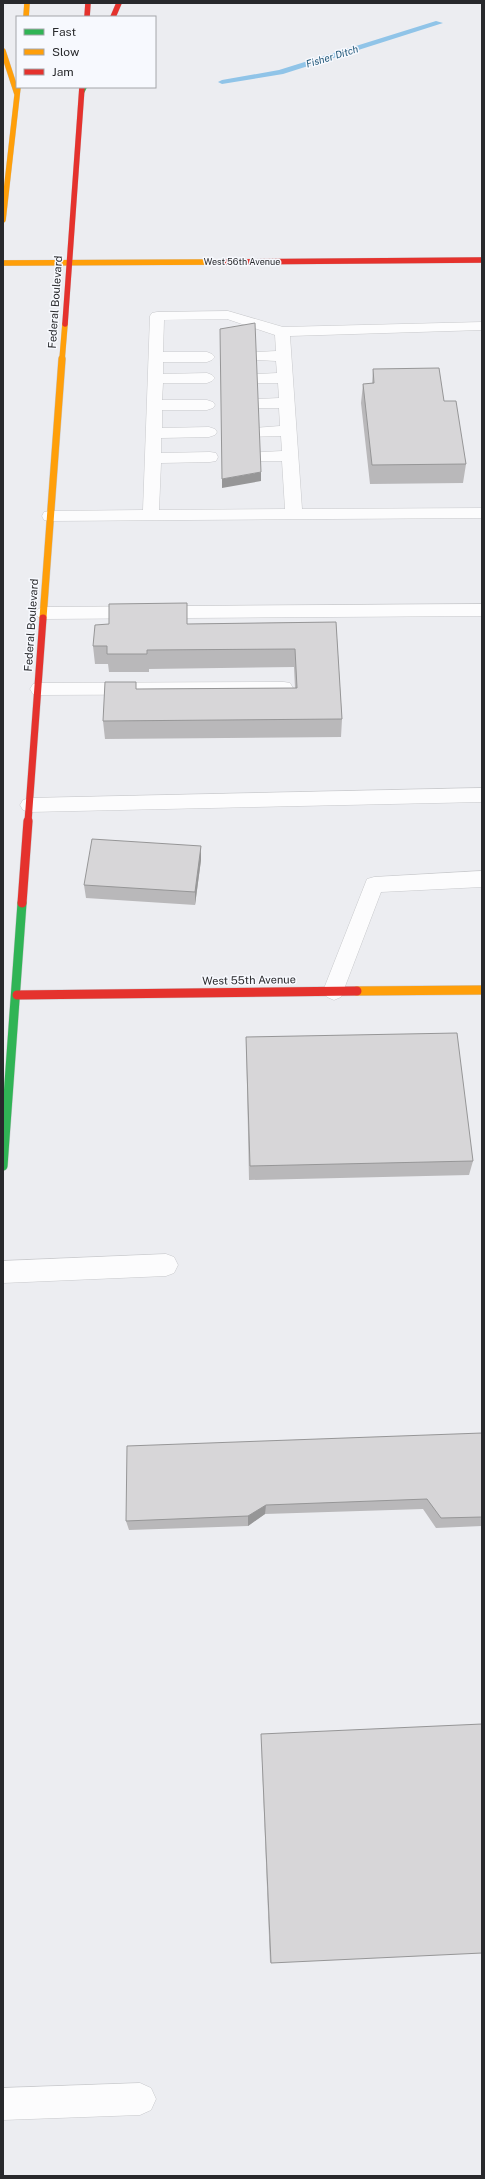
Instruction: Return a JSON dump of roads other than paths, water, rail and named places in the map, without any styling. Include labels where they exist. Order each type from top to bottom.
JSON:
[{"type":"main road","points":[[26,16],[27,3]]},
{"type":"main road","points":[[87,16],[88,3]]},
{"type":"main road","points":[[113,16],[118,3]]},
{"type":"main road","points":[[3,51],[16,85]]},
{"type":"main road","name":"Federal Boulevard","points":[[3,1166],[5,1116],[16,995],[39,689],[50,516],[83,88]]},
{"type":"main road","points":[[3,220],[18,90]]},
{"type":"main road","name":"West 56th Avenue","points":[[3,263],[482,260]]},
{"type":"main road","name":"West 55th Avenue","points":[[3,995],[482,990]]},
{"type":"lane","points":[[152,515],[157,316],[228,315],[282,332],[482,326]]},
{"type":"lane","points":[[282,332],[294,515]]},
{"type":"lane","points":[[245,356],[284,356]]},
{"type":"lane","points":[[156,357],[207,357]]},
{"type":"lane","points":[[155,379],[207,378]]},
{"type":"lane","points":[[244,378],[286,378]]},
{"type":"lane","points":[[245,404],[287,403]]},
{"type":"lane","points":[[155,405],[207,404]]},
{"type":"lane","points":[[246,432],[289,431]]},
{"type":"lane","points":[[154,433],[209,432]]},
{"type":"lane","points":[[249,457],[291,456]]},
{"type":"lane","points":[[153,458],[210,457]]},
{"type":"lane","points":[[50,516],[482,513]]},
{"type":"lane","points":[[44,613],[482,610]]},
{"type":"lane","points":[[39,689],[284,688]]},
{"type":"lane","points":[[30,805],[482,795]]},
{"type":"lane","points":[[334,992],[374,884],[482,880]]},
{"type":"lane","points":[[3,1272],[166,1265]]},
{"type":"lane","points":[[3,2104],[140,2099]]},
{"type":"waterway","name":"Fisher Ditch","points":[[222,82],[280,72],[439,23]]}]
